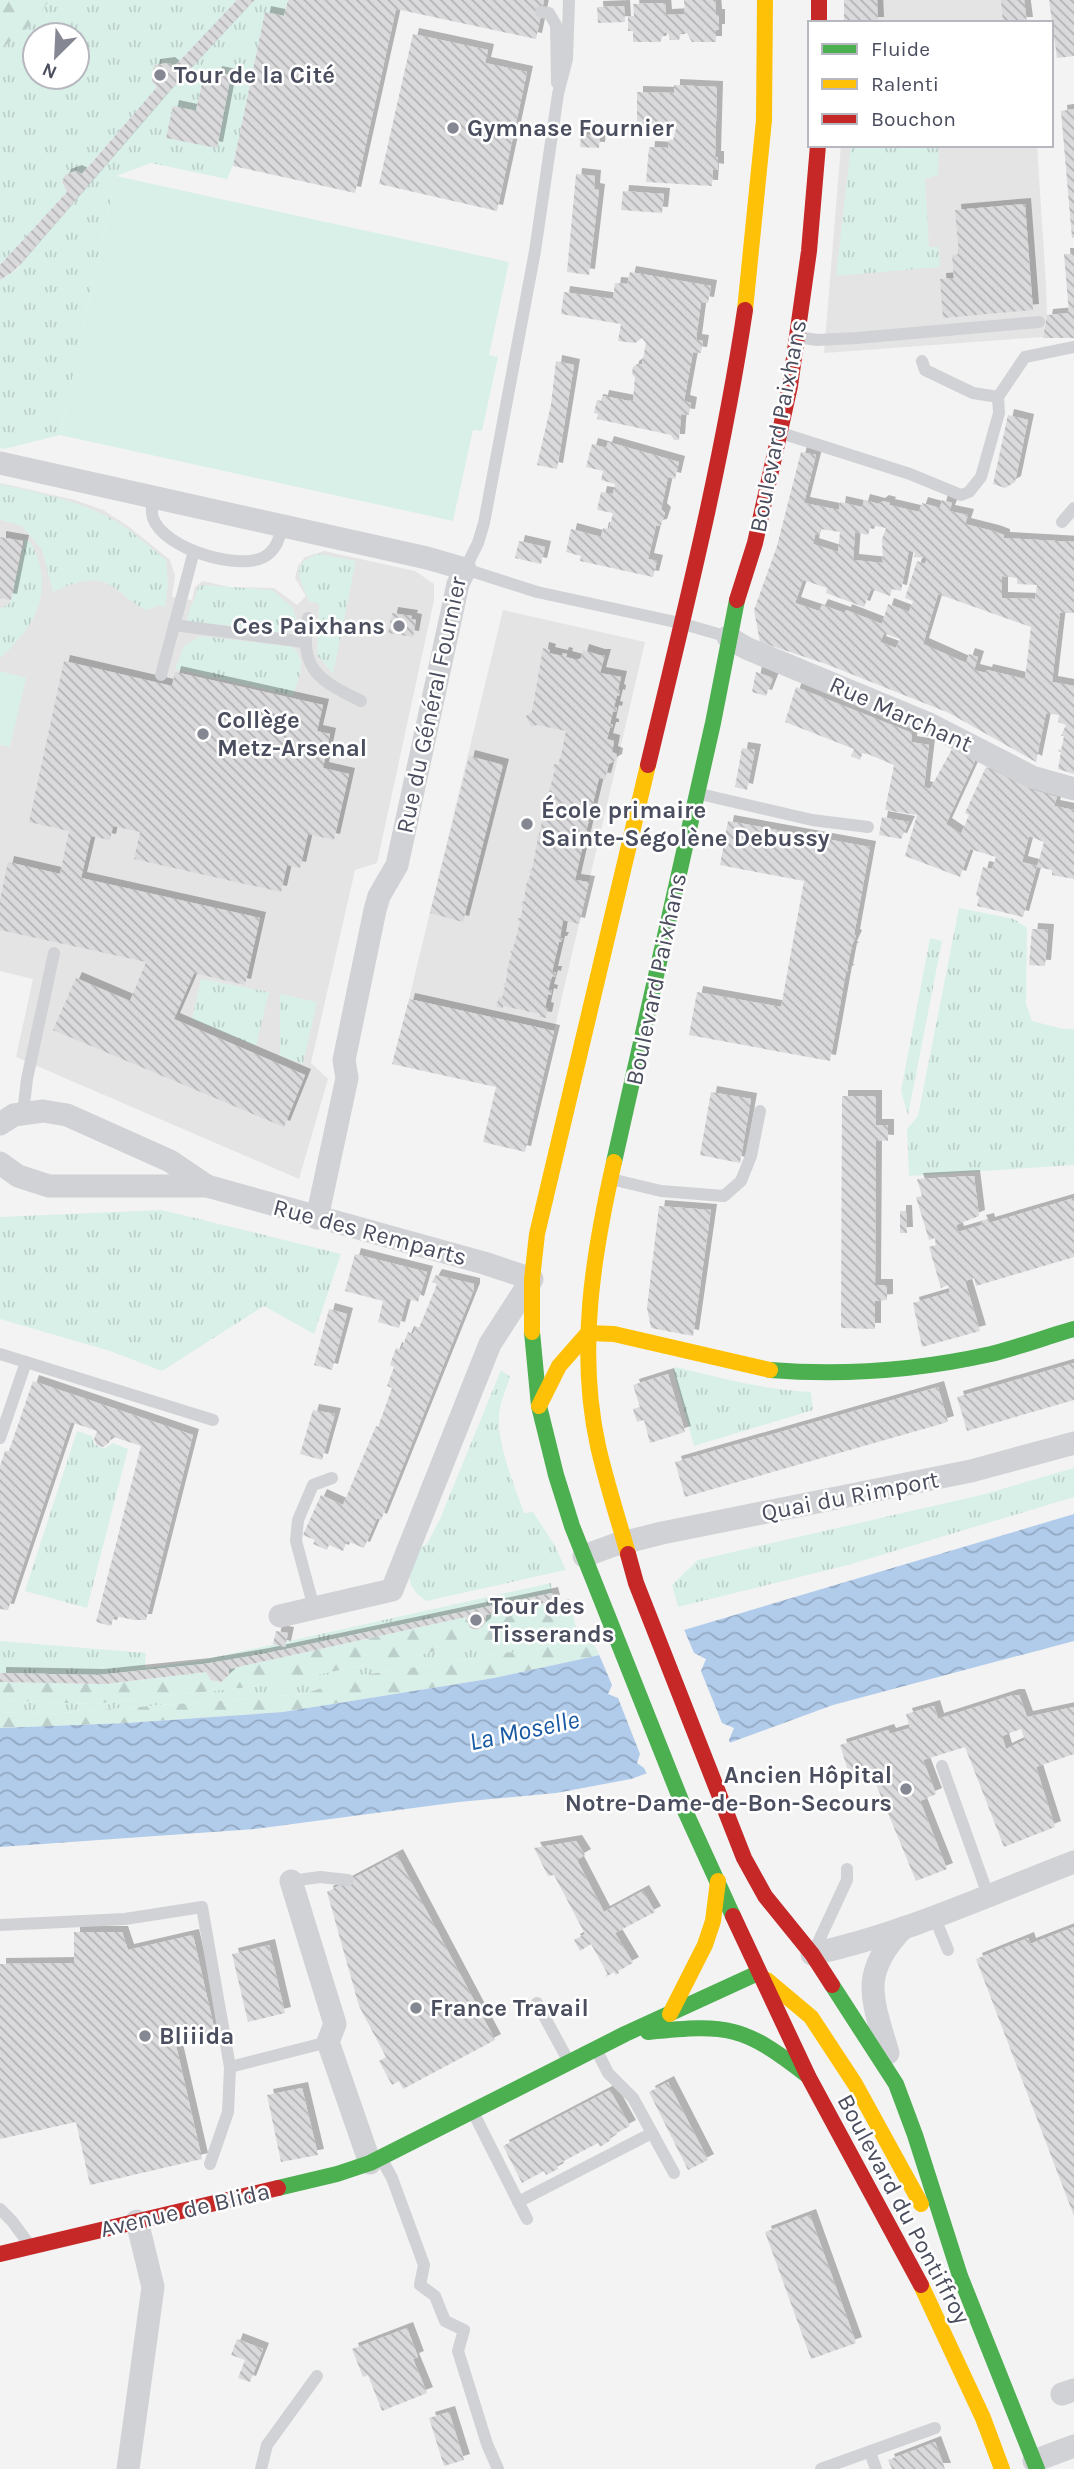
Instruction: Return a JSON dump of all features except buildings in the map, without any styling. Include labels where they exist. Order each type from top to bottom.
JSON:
[{"type":"main road","name":"Boulevard Paixhans","points":[[675,1785],[584,1556],[556,1475],[539,1406],[532,1328],[539,1281],[535,1246],[663,691],[711,498],[732,397],[748,291],[764,120],[765,0]]},
{"type":"main road","points":[[819,0],[819,21]]},
{"type":"main road","name":"Boulevard Paixhans","points":[[710,1768],[636,1583],[598,1445],[590,1390],[584,1286],[611,1179],[716,703],[728,637],[738,594],[755,543],[780,433],[798,337],[810,251],[818,147]]},
{"type":"main road","points":[[663,691],[690,693],[716,703]]},
{"type":"main road","points":[[539,1406],[549,1380],[558,1366],[588,1333],[614,1334],[762,1369],[869,1373],[983,1356],[1074,1329]]},
{"type":"main road","name":"Boulevard du Pontiffroy","points":[[710,1768],[750,1867],[765,1896],[801,1954],[896,2084],[960,2277],[1035,2465]]},
{"type":"main road","name":"Boulevard du Pontiffroy","points":[[675,1785],[758,1973],[808,2076],[934,2310],[983,2418],[1002,2469]]},
{"type":"main road","points":[[670,2014],[705,1945],[713,1921],[718,1881]]},
{"type":"main road","name":"Boulevard du Pontiffroy","points":[[718,1881],[754,1923]]},
{"type":"main road","name":"Avenue de Blida","points":[[0,2254],[337,2174],[375,2160],[625,2034],[780,1965]]},
{"type":"main road","name":"Boulevard du Pontiffroy","points":[[758,1973],[811,2017],[855,2084],[960,2277]]},
{"type":"main road","name":"Avenue de Blida","points":[[625,2034],[723,2028],[759,2042],[808,2076]]},
{"type":"street","name":"Rue du Général Fournier","points":[[0,463],[427,558],[465,569],[458,584],[397,865],[379,896],[375,910],[344,1060],[347,1078],[317,1218]]},
{"type":"street","name":"Rue Marchant","points":[[728,637],[746,648],[927,723],[1032,777],[1074,789]]},
{"type":"street","name":"Rue des Remparts","points":[[0,1124],[23,1113],[43,1111],[67,1115],[170,1161],[207,1186]]},
{"type":"street","name":"Rue des Remparts","points":[[4,1173],[34,1183],[59,1187],[207,1186],[484,1263],[539,1281]]},
{"type":"street","name":"Boulevard Paixhans","points":[[280,1616],[392,1590],[490,1344],[539,1281]]},
{"type":"street","name":"Quai du Rimport","points":[[584,1556],[624,1543],[971,1471],[1074,1443]]},
{"type":"street","points":[[801,1954],[850,1946],[1074,1862]]},
{"type":"street","points":[[291,1881],[335,2024],[328,2042],[375,2160]]},
{"type":"street","points":[[896,2084],[872,1997],[873,1973],[888,1944],[903,1928]]},
{"type":"street","points":[[128,2469],[153,2287],[137,2221]]},
{"type":"street","points":[[1035,2465],[1074,2446]]},
{"type":"lane","points":[[569,0],[568,59],[558,94],[535,251],[484,523],[465,569],[537,592],[680,623],[728,637]]},
{"type":"lane","points":[[541,12],[549,13],[555,25],[558,94]]},
{"type":"lane","points":[[798,337],[817,340],[858,338],[1039,321]]},
{"type":"lane","points":[[780,433],[910,474],[961,495],[969,492],[981,477],[999,413],[998,397],[1025,356],[1074,347]]},
{"type":"lane","points":[[922,361],[925,370],[937,376],[973,393],[998,397]]},
{"type":"lane","points":[[152,496],[153,519],[170,539],[216,559],[238,561],[263,558],[276,547],[283,526]]},
{"type":"lane","points":[[1062,522],[1074,508]]},
{"type":"lane","points":[[162,675],[194,551]]},
{"type":"lane","points":[[308,618],[304,642],[310,665],[332,687],[361,701]]},
{"type":"lane","points":[[174,625],[304,642]]},
{"type":"lane","points":[[696,793],[791,816],[868,827]]},
{"type":"lane","points":[[23,1113],[27,1079],[54,953]]},
{"type":"lane","points":[[611,1179],[661,1191],[724,1196],[741,1181],[751,1156],[760,1111]]},
{"type":"lane","points":[[0,1354],[213,1420]]},
{"type":"lane","points":[[0,1438],[26,1362]]},
{"type":"lane","points":[[314,1608],[296,1541],[298,1520],[313,1485],[332,1478]]},
{"type":"lane","points":[[942,1766],[988,1895]]},
{"type":"lane","points":[[801,1954],[847,1880],[847,1869]]},
{"type":"lane","points":[[291,1881],[320,1877],[348,1880]]},
{"type":"lane","points":[[0,1924],[125,1919],[202,1907],[230,2067],[228,2112],[210,2164]]},
{"type":"lane","points":[[934,1916],[948,1950]]},
{"type":"lane","points":[[537,2003],[569,2063]]},
{"type":"lane","points":[[230,2067],[328,2042]]},
{"type":"lane","points":[[596,2049],[608,2073],[633,2098],[674,2174]]},
{"type":"lane","points":[[473,2112],[527,2219]]},
{"type":"lane","points":[[518,2202],[652,2133]]},
{"type":"lane","points":[[375,2160],[392,2178],[424,2265],[420,2285],[435,2296],[445,2321],[464,2330],[458,2351],[487,2444],[498,2469]]},
{"type":"lane","points":[[0,2209],[31,2247]]},
{"type":"lane","points":[[261,2469],[267,2445],[317,2376]]},
{"type":"lane","points":[[821,2469],[934,2428]]},
{"type":"lane","points":[[870,2452],[876,2469]]},
{"type":"shaded area","points":[[844,0],[1024,0],[1027,21],[844,21]]},
{"type":"shaded area","points":[[841,147],[1037,147],[1047,315],[1043,337],[824,353]]},
{"type":"shaded area","name":"Collège Metz-Arsenal","points":[[0,483],[75,500],[103,510],[128,526],[170,560],[175,576],[172,597],[192,600],[195,587],[203,581],[229,587],[274,588],[297,605],[306,596],[295,578],[298,566],[305,557],[324,551],[415,571],[434,584],[434,600],[377,863],[355,870],[311,1063],[328,1079],[299,1179],[16,1057],[33,979],[0,971]]},
{"type":"shaded area","name":"École primaire Sainte-Ségolène Debussy","points":[[503,610],[645,642],[554,1031],[409,999]]},
{"type":"green space","points":[[0,0],[50,0],[34,21],[21,21],[21,33],[0,50]]},
{"type":"green space","points":[[50,0],[237,0],[174,67],[169,63],[154,65],[152,82],[157,87],[82,174],[75,171],[65,175],[62,182],[67,192],[0,265],[0,50],[21,33],[21,91],[91,91],[91,21],[34,21]]},
{"type":"green space","points":[[254,0],[288,0],[284,16],[265,13],[233,166],[227,179],[151,163],[116,176],[60,435],[0,448],[0,280],[15,271],[164,97]]},
{"type":"green space","points":[[851,147],[939,147],[938,175],[925,179],[929,247],[939,247],[940,267],[836,276]]},
{"type":"green space","points":[[116,176],[509,262],[489,355],[498,357],[482,431],[473,430],[453,521],[60,435]]},
{"type":"green space","points":[[0,484],[76,503],[118,522],[166,560],[168,584],[165,607],[159,605],[147,610],[108,584],[90,580],[77,582],[53,592],[42,550],[22,526],[0,520]]},
{"type":"green space","points":[[25,538],[38,559],[41,593],[34,617],[19,639],[0,658],[0,609],[10,603]]},
{"type":"green space","points":[[319,554],[356,561],[333,674],[317,655],[319,604],[309,601],[299,573],[303,562]]},
{"type":"green space","points":[[203,585],[272,590],[293,608],[295,629],[269,633],[224,625],[191,625],[187,619],[188,615],[198,587]]},
{"type":"green space","points":[[200,636],[293,647],[298,652],[301,664],[293,696],[175,669],[184,646]]},
{"type":"green space","points":[[0,671],[26,678],[10,747],[0,745]]},
{"type":"green space","points":[[959,908],[1014,919],[1027,928],[1026,1004],[1032,1021],[1074,1029],[1074,1165],[909,1176],[907,1129],[918,1116]]},
{"type":"green space","points":[[930,938],[942,941],[908,1115],[901,1091]]},
{"type":"green space","points":[[201,979],[269,992],[256,1046],[192,1019]]},
{"type":"green space","points":[[280,994],[317,1002],[303,1064],[280,1056]]},
{"type":"green space","points":[[162,1210],[341,1254],[314,1334],[264,1306],[162,1371],[110,1351],[0,1319],[0,1217]]},
{"type":"green space","points":[[676,1367],[760,1386],[811,1392],[813,1410],[694,1446],[673,1370]]},
{"type":"green space","points":[[501,1370],[510,1377],[499,1420],[502,1447],[510,1475],[524,1513],[533,1512],[555,1546],[566,1570],[426,1601],[413,1589],[410,1578],[412,1565],[418,1549],[427,1544],[440,1519]]},
{"type":"green space","points":[[77,1431],[92,1436],[94,1444],[104,1449],[113,1443],[128,1449],[87,1608],[25,1591]]},
{"type":"green space","points":[[1074,1468],[1074,1497],[848,1565],[678,1607],[672,1585],[698,1560],[981,1495]]},
{"type":"green space","points":[[551,1583],[552,1593],[204,1664],[98,1675],[0,1673],[0,1641],[146,1653],[145,1668],[198,1661]]},
{"type":"green space","points":[[569,1599],[576,1627],[482,1642],[259,1686],[91,1704],[0,1700],[0,1682],[105,1684],[206,1672],[211,1680],[221,1682],[229,1675],[229,1669],[466,1617],[470,1628],[478,1630],[485,1624],[486,1615]]},
{"type":"green space","points":[[576,1627],[591,1640],[357,1676],[304,1694],[48,1714],[0,1712],[0,1700],[91,1704],[259,1686],[482,1642]]},
{"type":"green space","points":[[591,1640],[600,1655],[494,1678],[283,1712],[127,1723],[0,1728],[0,1712],[48,1714],[304,1694],[357,1676]]},
{"type":"water","name":"La Moselle","points":[[1074,1514],[1074,1641],[833,1705],[631,1779],[556,1793],[459,1802],[255,1829],[0,1847],[0,1728],[127,1723],[283,1712],[494,1678],[600,1655]]},
{"type":"pier","points":[[683,1627],[694,1653],[706,1659],[701,1671],[722,1723],[734,1728],[729,1740],[731,1746],[648,1776],[644,1768],[637,1763],[640,1754],[618,1698],[608,1694],[612,1685],[598,1652]]},
{"type":"traffic: fast","points":[[614,1162],[713,723],[737,600]]},
{"type":"traffic: fast","points":[[770,1370],[853,1372],[936,1364],[991,1354],[1074,1329]]},
{"type":"traffic: fast","points":[[532,1332],[539,1406],[572,1526],[686,1813],[733,1916]]},
{"type":"traffic: fast","points":[[278,2188],[370,2163],[625,2034],[758,1973]]},
{"type":"traffic: fast","points":[[832,1985],[896,2084],[960,2276],[1037,2469]]},
{"type":"traffic: fast","points":[[648,2032],[698,2028],[734,2032],[767,2046],[808,2076]]},
{"type":"traffic: slow","points":[[745,310],[764,120],[765,0]]},
{"type":"traffic: slow","points":[[532,1332],[532,1279],[537,1234],[648,765]]},
{"type":"traffic: slow","points":[[614,1162],[594,1268],[588,1339],[589,1375],[598,1446],[628,1554]]},
{"type":"traffic: slow","points":[[539,1406],[559,1366],[588,1333],[614,1334],[770,1370]]},
{"type":"traffic: slow","points":[[670,2014],[705,1945],[713,1921],[718,1881]]},
{"type":"traffic: slow","points":[[767,1980],[811,2017],[855,2084],[921,2204]]},
{"type":"traffic: slow","points":[[921,2285],[983,2418],[1002,2469]]},
{"type":"traffic: jam","points":[[819,0],[819,21]]},
{"type":"traffic: jam","points":[[737,600],[755,543],[790,386],[809,251],[818,147]]},
{"type":"traffic: jam","points":[[648,765],[714,482],[745,310]]},
{"type":"traffic: jam","points":[[628,1554],[636,1583],[744,1858],[765,1896],[812,1954],[832,1985]]},
{"type":"traffic: jam","points":[[733,1916],[808,2076],[921,2285]]},
{"type":"traffic: jam","points":[[0,2254],[278,2188]]},
{"type":"place","name":"Tour de la Cité","points":[[160,75]]},
{"type":"place","name":"Gymnase Fournier","points":[[453,128]]},
{"type":"place","name":"Ces Paixhans","points":[[399,626]]},
{"type":"place","name":"Collège Metz-Arsenal","points":[[203,734]]},
{"type":"place","name":"École primaire Sainte-Ségolène Debussy","points":[[527,824]]},
{"type":"place","name":"Tour des Tisserands","points":[[476,1620]]},
{"type":"place","name":"Ancien Hôpital Notre-Dame-de-Bon-Secours","points":[[906,1789]]},
{"type":"place","name":"France Travail","points":[[416,2008]]},
{"type":"place","name":"Bliiida","points":[[145,2036]]}]
